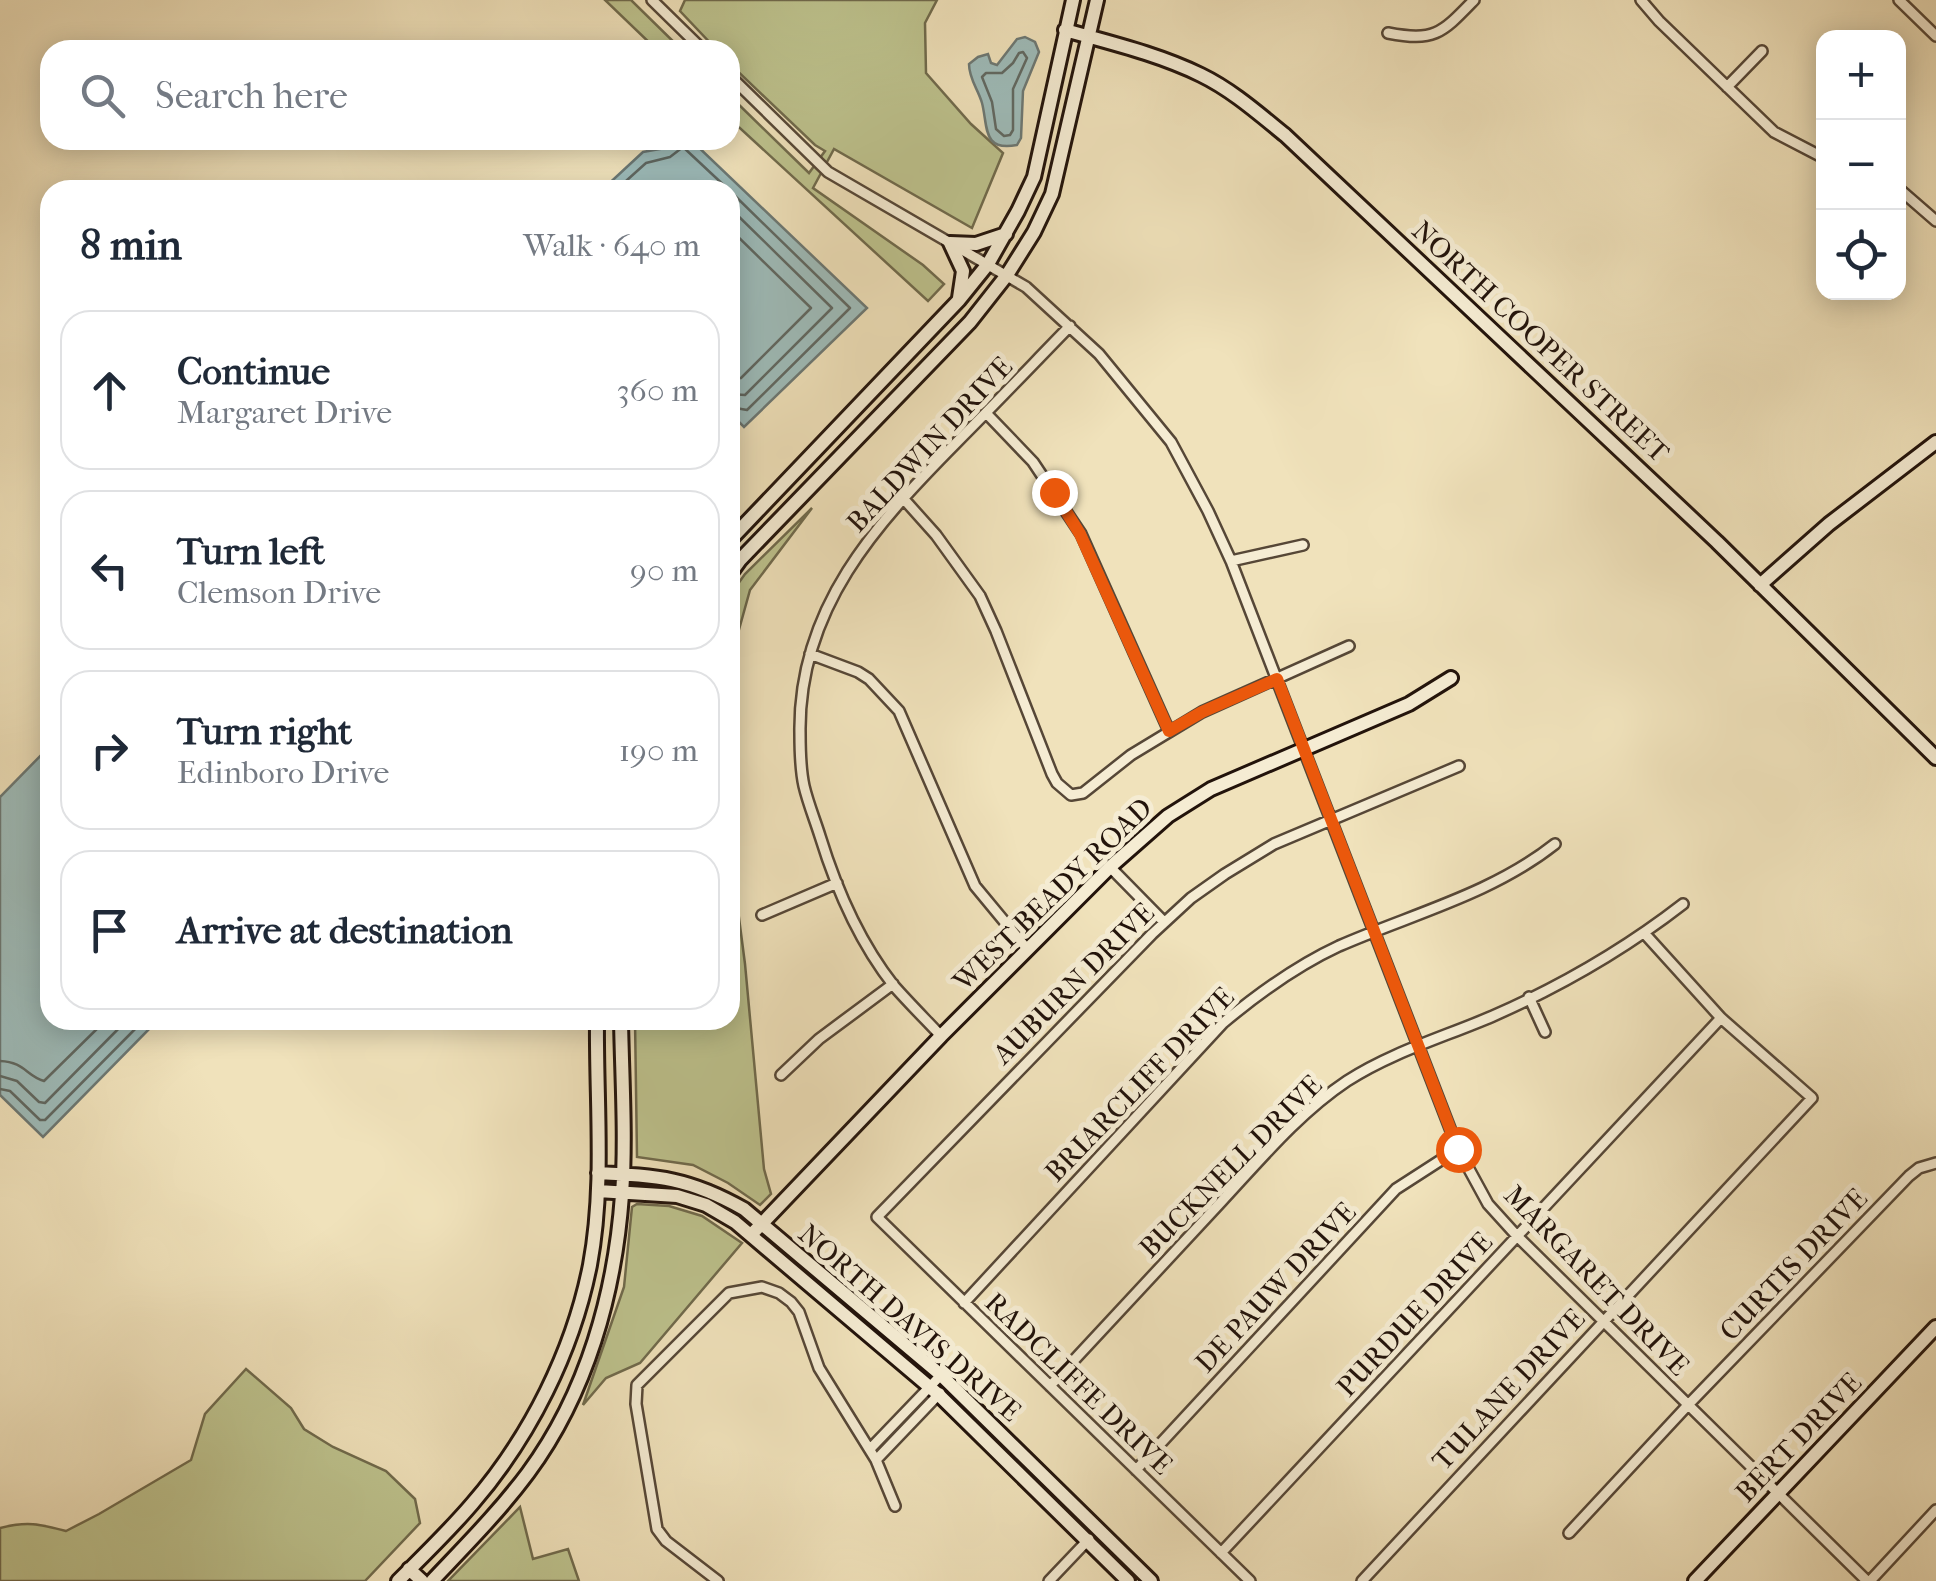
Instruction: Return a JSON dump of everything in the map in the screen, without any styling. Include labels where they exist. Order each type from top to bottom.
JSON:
[{"type":"main road","points":[[740,530],[959,300],[988,264],[1034,177],[1072,0]]},
{"type":"main road","points":[[740,562],[970,322],[1007,276],[1052,194],[1098,0]]},
{"type":"main road","name":"NORTH COOPER STREET","points":[[1065,30],[1152,55],[1204,76],[1286,136],[1760,585],[1936,758]]},
{"type":"main road","points":[[959,300],[963,271],[950,243],[976,244],[1006,234]]},
{"type":"main road","points":[[1760,585],[1828,524],[1936,442]]},
{"type":"main road","name":"WEST BEADY ROAD","points":[[756,1230],[1110,866],[1168,816],[1211,788],[1409,704],[1450,678]]},
{"type":"main road","points":[[398,1581],[493,1478],[538,1407],[568,1343],[590,1265],[598,1192],[596,1030]]},
{"type":"main road","points":[[432,1581],[530,1470],[555,1431],[595,1338],[618,1240],[622,1192],[622,1030]]},
{"type":"main road","name":"NORTH DAVIS DRIVE","points":[[598,1173],[680,1180],[712,1191],[744,1209],[756,1230],[934,1391],[1128,1581]]},
{"type":"main road","name":"NORTH DAVIS DRIVE","points":[[598,1192],[676,1196],[706,1205],[756,1230],[945,1380],[1151,1581]]},
{"type":"main road","name":"BERT DRIVE","points":[[1695,1581],[1936,1327]]},
{"type":"main road","points":[[409,1569],[422,1581]]},
{"type":"street","points":[[652,0],[693,40]]},
{"type":"street","points":[[1388,32],[1414,38],[1431,35],[1447,28],[1474,0]]},
{"type":"street","points":[[1641,0],[1774,132],[1816,155]]},
{"type":"street","points":[[1899,0],[1936,36]]},
{"type":"street","points":[[1727,87],[1762,51]]},
{"type":"street","name":"MARGARET DRIVE","points":[[740,86],[828,172],[1026,288],[1099,354],[1171,442],[1231,562],[1458,1149],[1488,1204],[1868,1581]]},
{"type":"street","points":[[1906,195],[1936,221]]},
{"type":"street","name":"BALDWIN DRIVE","points":[[941,1036],[893,984],[854,921],[837,883],[804,784],[800,712],[810,654],[841,578],[902,497],[1070,326]]},
{"type":"street","points":[[986,413],[1033,462],[1080,534],[1169,731]]},
{"type":"street","points":[[902,497],[936,534],[980,596],[1052,774],[1057,784],[1071,795],[1084,792],[1132,755],[1202,712],[1349,646]]},
{"type":"street","points":[[1231,562],[1303,546]]},
{"type":"street","points":[[810,654],[869,679],[899,711],[975,886],[1028,950]]},
{"type":"street","name":"AUBURN DRIVE","points":[[877,1217],[1191,898],[1274,844],[1458,766]]},
{"type":"street","name":"BRIARCLIFF DRIVE","points":[[964,1303],[1224,1022],[1264,989],[1301,966],[1374,932],[1511,874],[1555,844]]},
{"type":"street","points":[[1110,866],[1164,922]]},
{"type":"street","points":[[762,915],[837,883]]},
{"type":"street","name":"BUCKNELL DRIVE","points":[[1050,1386],[1300,1119],[1347,1082],[1401,1052],[1495,1015],[1608,957],[1684,904]]},
{"type":"street","points":[[1645,934],[1721,1018]]},
{"type":"street","points":[[781,1075],[819,1039],[893,984]]},
{"type":"street","points":[[1529,998],[1545,1032]]},
{"type":"street","name":"TULANE DRIVE","points":[[1362,1581],[1812,1098],[1721,1018]]},
{"type":"street","name":"PURDUE DRIVE","points":[[1221,1553],[1721,1018]]},
{"type":"street","name":"DE PAUW DRIVE","points":[[1136,1470],[1396,1189],[1458,1149]]},
{"type":"street","name":"CURTIS DRIVE","points":[[1570,1533],[1909,1176],[1936,1163]]},
{"type":"street","name":"RADCLIFFE DRIVE","points":[[877,1217],[1250,1581]]},
{"type":"street","points":[[718,1581],[666,1542],[656,1529],[636,1404],[638,1385],[729,1293],[762,1287],[779,1293],[799,1312],[819,1368],[870,1449],[895,1506]]},
{"type":"street","points":[[870,1449],[945,1380]]},
{"type":"street","points":[[876,1460],[934,1391]]},
{"type":"street","points":[[1868,1581],[1936,1510]]},
{"type":"street","points":[[1049,1581],[1098,1530]]},
{"type":"green space","points":[[605,0],[631,0],[672,40],[647,40]]},
{"type":"green space","points":[[685,0],[937,0],[925,23],[926,73],[1003,153],[972,228],[834,149],[813,188],[944,284],[928,301],[740,128],[740,106],[809,173],[825,151],[740,74],[740,40],[708,40],[680,11]]},
{"type":"green space","points":[[812,508],[750,590],[740,626],[740,581]]},
{"type":"green space","points":[[740,926],[764,1169],[771,1194],[760,1205],[693,1165],[637,1157],[635,1030],[740,1030]]},
{"type":"green space","points":[[669,1206],[702,1216],[742,1243],[640,1363],[606,1378],[583,1405],[624,1287],[632,1207]]},
{"type":"green space","points":[[246,1369],[291,1408],[304,1429],[386,1471],[415,1499],[420,1523],[365,1581],[0,1581],[0,1528],[33,1524],[66,1531],[191,1460],[205,1414]]},
{"type":"green space","points":[[520,1507],[533,1559],[568,1549],[579,1581],[448,1581]]},
{"type":"water","points":[[1025,37],[1035,42],[1039,52],[1023,91],[1021,138],[1017,145],[998,145],[989,135],[969,64],[988,54],[991,63],[997,65],[1017,39]]},
{"type":"water","points":[[701,150],[733,180],[613,180],[643,152]]},
{"type":"water","points":[[740,187],[867,308],[744,427],[740,423]]},
{"type":"water","points":[[40,756],[40,1030],[148,1030],[43,1137],[0,1095],[0,797]]},
{"type":"route","points":[[1054,492],[1080,534],[1169,731],[1277,679],[1458,1149]]}]
